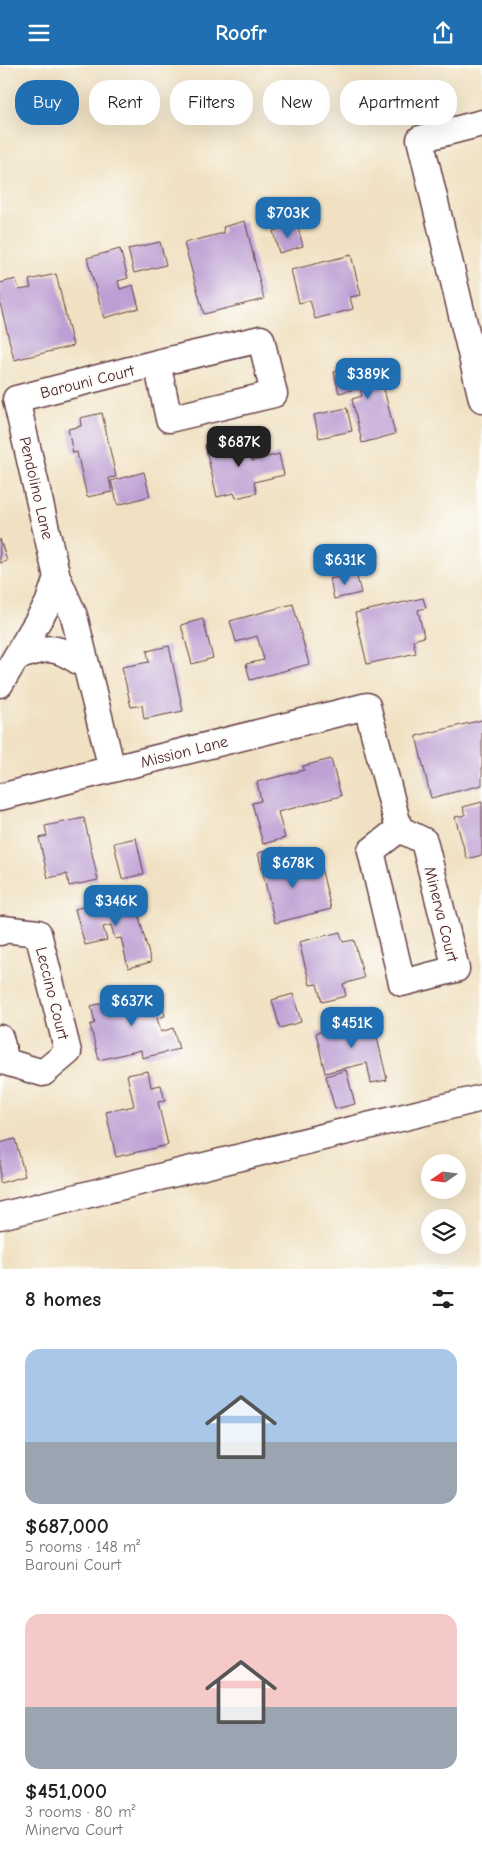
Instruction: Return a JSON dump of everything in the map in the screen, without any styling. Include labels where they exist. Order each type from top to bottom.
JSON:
[{"type":"street","points":[[482,123],[420,139],[482,399]]},
{"type":"street","name":"Barouni Court","points":[[16,399],[156,363]]},
{"type":"street","name":"Pendolino Lane","points":[[16,399],[57,577],[74,616],[112,769]]},
{"type":"street","points":[[0,683],[48,604],[57,577]]},
{"type":"street","points":[[16,657],[53,648],[67,653],[86,666]]},
{"type":"street","name":"Mission Lane","points":[[0,797],[367,706],[399,829]]},
{"type":"street","name":"Minerva Court","points":[[399,829],[424,841],[456,969],[402,983],[371,851],[399,829]]},
{"type":"street","name":"Leccino Court","points":[[0,1037],[6,1062],[43,1073],[68,1052],[38,933],[1,926]]},
{"type":"street","points":[[0,1216],[482,1098]]},
{"type":"building","points":[[245,221],[264,299],[204,314],[184,243],[224,233],[223,227]]},
{"type":"building","points":[[297,224],[303,246],[279,253],[273,231]]},
{"type":"building","points":[[160,242],[166,265],[134,273],[128,249]]},
{"type":"building","points":[[120,249],[128,278],[118,281],[120,289],[133,285],[139,308],[104,318],[87,258]]},
{"type":"building","points":[[351,255],[361,295],[350,297],[353,309],[315,319],[310,300],[299,303],[291,270]]},
{"type":"building","points":[[56,274],[73,346],[14,360],[0,303],[0,283],[16,279],[19,290],[31,288],[29,280]]},
{"type":"building","points":[[377,361],[395,434],[362,443],[352,399],[362,396],[360,388],[339,393],[334,372]]},
{"type":"building","points":[[347,408],[352,431],[319,438],[314,415]]},
{"type":"building","points":[[102,413],[116,477],[109,478],[112,492],[87,497],[77,452],[73,453],[68,429],[81,426],[80,418]]},
{"type":"building","points":[[246,436],[252,461],[279,454],[284,475],[254,482],[257,493],[236,498],[234,493],[217,497],[205,445]]},
{"type":"building","points":[[144,472],[150,496],[118,505],[111,481]]},
{"type":"building","points":[[0,539],[7,561],[0,563]]},
{"type":"building","points":[[356,573],[361,593],[334,599],[330,579]]},
{"type":"building","points":[[423,598],[426,608],[418,610],[424,637],[413,640],[416,653],[367,664],[355,613]]},
{"type":"building","points":[[293,604],[309,664],[250,680],[246,664],[264,660],[257,636],[236,642],[230,621]]},
{"type":"building","points":[[203,619],[213,658],[192,664],[181,625]]},
{"type":"building","points":[[169,646],[183,711],[144,719],[142,705],[131,707],[122,667],[149,662],[147,651]]},
{"type":"building","points":[[482,720],[482,785],[431,798],[416,736]]},
{"type":"building","points":[[331,759],[341,796],[278,812],[285,838],[263,844],[252,803],[261,801],[257,782],[304,770],[303,766]]},
{"type":"building","points":[[482,802],[482,855],[467,859],[455,817],[465,815],[463,807]]},
{"type":"building","points":[[84,818],[98,880],[69,886],[67,874],[48,878],[39,838],[47,836],[45,826]]},
{"type":"building","points":[[136,838],[144,874],[122,879],[114,843]]},
{"type":"building","points":[[278,848],[285,876],[321,867],[331,909],[275,923],[258,853]]},
{"type":"building","points":[[133,894],[151,962],[128,968],[121,938],[115,939],[111,925],[103,927],[107,940],[85,945],[75,909]]},
{"type":"building","points":[[340,932],[343,942],[354,940],[364,978],[343,984],[346,996],[322,1002],[317,984],[310,985],[299,942]]},
{"type":"building","points":[[159,989],[165,1016],[157,1018],[161,1032],[173,1028],[179,1049],[142,1058],[141,1050],[99,1060],[90,1025],[95,1023],[91,1006]]},
{"type":"building","points":[[293,994],[301,1022],[280,1028],[272,1000]]},
{"type":"building","points":[[373,1020],[387,1080],[371,1083],[367,1063],[325,1073],[316,1033]]},
{"type":"building","points":[[346,1070],[355,1104],[335,1109],[326,1076]]},
{"type":"building","points":[[148,1071],[151,1087],[161,1085],[165,1101],[158,1102],[168,1145],[116,1157],[106,1112],[134,1106],[127,1075]]},
{"type":"building","points":[[15,1139],[25,1176],[0,1183],[0,1143]]}]
